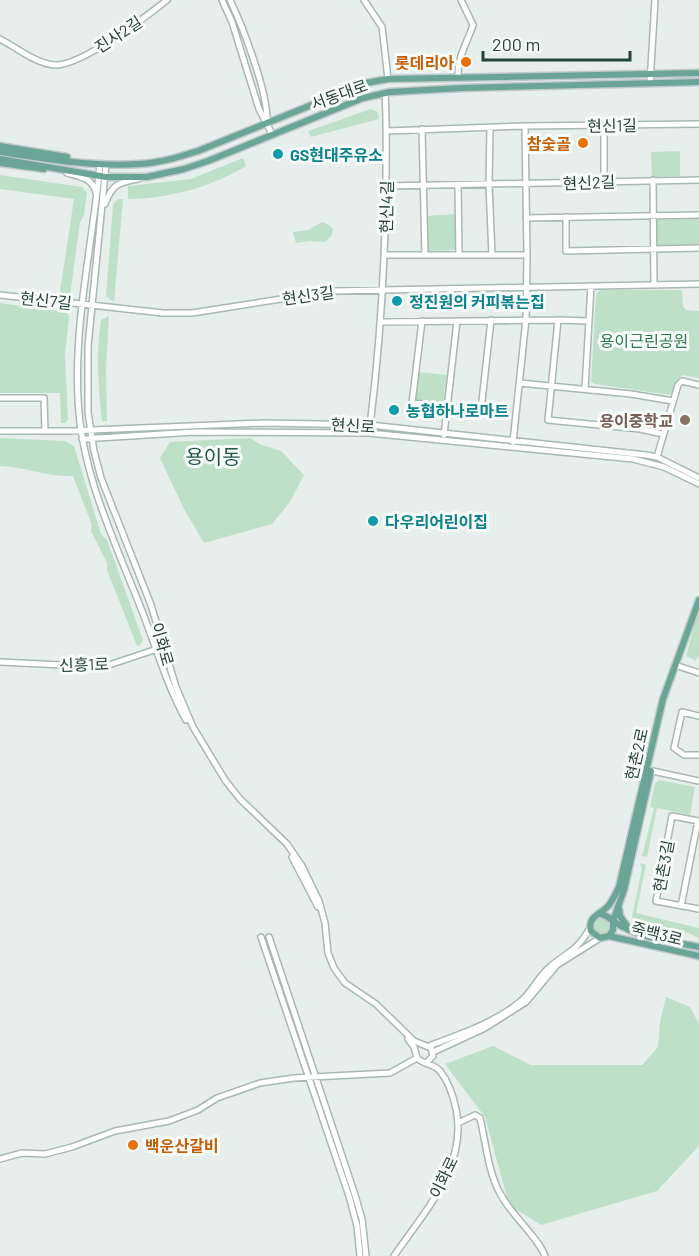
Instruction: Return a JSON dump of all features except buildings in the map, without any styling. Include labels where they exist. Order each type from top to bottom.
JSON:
[{"type":"main road","name":"서동대로","points":[[0,152],[50,160],[103,164],[140,164],[170,160],[366,83],[388,79],[699,73]]},
{"type":"main road","name":"서동대로","points":[[0,159],[100,176],[147,177],[208,161],[363,98],[385,93],[462,88],[699,82]]},
{"type":"main road","points":[[0,146],[103,164]]},
{"type":"main road","points":[[0,163],[100,176]]},
{"type":"main road","name":"현촌2로","points":[[613,921],[620,905],[663,699],[699,600]]},
{"type":"main road","name":"현촌2로","points":[[601,914],[619,887],[648,771]]},
{"type":"main road","points":[[620,905],[620,916],[626,927],[632,931]]},
{"type":"main road","points":[[601,914],[613,921],[613,930],[609,936],[600,938],[593,934],[590,927],[594,917],[601,914]]},
{"type":"main road","name":"죽백3로","points":[[613,921],[632,931],[699,946]]},
{"type":"main road","name":"죽백3로","points":[[609,936],[699,956]]},
{"type":"street","name":"진사2길","points":[[0,39],[48,63],[66,63],[104,44],[167,0]]},
{"type":"street","points":[[222,0],[232,22],[259,109],[272,134]]},
{"type":"street","points":[[230,0],[268,109],[267,123]]},
{"type":"street","points":[[364,0],[382,27],[388,79]]},
{"type":"street","points":[[458,77],[461,54],[473,25],[461,0]]},
{"type":"street","points":[[650,83],[655,0]]},
{"type":"street","name":"현신4길","points":[[369,433],[379,359],[385,255],[387,131],[385,93]]},
{"type":"street","name":"현신1길","points":[[387,131],[525,126],[699,124]]},
{"type":"street","points":[[604,125],[604,182]]},
{"type":"street","points":[[513,442],[525,319],[527,255],[525,126]]},
{"type":"street","points":[[490,128],[489,185],[492,255]]},
{"type":"street","points":[[422,129],[425,255]]},
{"type":"street","points":[[80,430],[78,346],[103,164]]},
{"type":"street","points":[[65,172],[90,181],[95,189],[97,201]]},
{"type":"street","name":"이화로","points":[[100,176],[103,211],[92,305],[88,379],[88,412],[94,451],[105,486],[151,605],[183,706],[225,780],[240,799],[287,844],[302,866],[319,901],[325,923],[328,953],[334,968],[345,983],[376,1004],[414,1041],[425,1046],[433,1055]]},
{"type":"street","points":[[103,211],[115,185],[147,177]]},
{"type":"street","points":[[653,180],[654,285]]},
{"type":"street","name":"현신2길","points":[[386,186],[699,180]]},
{"type":"street","points":[[458,186],[459,255]]},
{"type":"street","points":[[526,218],[699,215]]},
{"type":"street","points":[[566,217],[566,251],[699,248]]},
{"type":"street","points":[[385,255],[527,255]]},
{"type":"street","name":"현신3길","points":[[92,305],[192,314],[332,291],[699,284]]},
{"type":"street","points":[[585,389],[591,286]]},
{"type":"street","name":"현신7길","points":[[0,296],[92,305]]},
{"type":"street","points":[[381,322],[525,319],[588,321]]},
{"type":"street","points":[[422,321],[412,403],[481,410],[491,320]]},
{"type":"street","points":[[558,320],[548,420],[640,429],[663,434]]},
{"type":"street","points":[[444,435],[457,321]]},
{"type":"street","points":[[657,457],[678,385],[682,381],[699,385]]},
{"type":"street","points":[[520,383],[673,401]]},
{"type":"street","points":[[0,398],[44,398],[45,431]]},
{"type":"street","name":"현신로","points":[[0,431],[264,423],[370,425],[444,435],[620,451],[657,457],[699,478]]},
{"type":"street","name":"이화로","points":[[80,430],[85,459],[103,511],[178,706],[226,787],[246,810],[279,840],[299,869],[318,908],[326,953],[333,972],[347,989],[386,1017],[411,1043],[416,1055]]},
{"type":"street","name":"현신로","points":[[82,439],[195,432],[369,433],[633,459],[664,467],[699,484]]},
{"type":"street","name":"신흥1로","points":[[0,662],[103,667],[165,647]]},
{"type":"street","points":[[675,665],[699,673]]},
{"type":"street","points":[[699,716],[682,712],[675,748],[684,755],[699,755]]},
{"type":"street","points":[[648,771],[699,781]]},
{"type":"street","name":"현촌3길","points":[[698,821],[672,816],[656,901],[699,909]]},
{"type":"street","points":[[681,906],[698,821]]},
{"type":"street","points":[[0,1159],[22,1153],[45,1154],[115,1131],[169,1121],[198,1110],[217,1098],[260,1083],[317,1076],[390,1073],[425,1046],[486,1023],[521,1001],[550,966],[578,947],[590,927]]},
{"type":"street","points":[[261,937],[357,1226],[360,1256]]},
{"type":"street","points":[[269,937],[355,1195],[362,1220],[366,1256]]},
{"type":"street","points":[[427,1062],[433,1055],[485,1028],[526,1002],[557,965],[600,938]]},
{"type":"street","points":[[416,1055],[421,1062],[427,1062],[441,1072],[450,1087],[460,1123]]},
{"type":"street","points":[[395,1256],[452,1172],[458,1154],[460,1123],[452,1082],[433,1055]]},
{"type":"street","points":[[460,1123],[475,1116],[480,1118],[492,1172],[500,1194],[516,1219],[543,1250],[545,1256]]},
{"type":"street","points":[[366,1246],[371,1256]]},
{"type":"green space","points":[[371,109],[378,112],[379,119],[311,137],[308,131]]},
{"type":"green space","points":[[680,151],[680,176],[652,177],[651,152]]},
{"type":"green space","points":[[243,158],[246,166],[204,186],[158,197],[128,199],[128,186],[191,179]]},
{"type":"green space","points":[[0,175],[82,187],[87,193],[68,298],[59,298],[74,199],[0,189]]},
{"type":"green space","points":[[118,199],[123,199],[114,302],[106,296],[113,205]]},
{"type":"green space","points":[[456,214],[456,250],[427,251],[427,216]]},
{"type":"green space","points":[[699,219],[699,247],[657,248],[656,220]]},
{"type":"green space","points":[[322,222],[333,229],[332,235],[326,242],[296,243],[293,232],[308,230]]},
{"type":"green space","name":"용이근린공원","points":[[600,290],[682,290],[683,306],[686,310],[699,311],[699,378],[682,375],[677,380],[674,393],[670,395],[591,382],[596,295]]},
{"type":"green space","points":[[0,303],[65,312],[69,316],[65,356],[68,420],[65,423],[61,423],[60,393],[0,393]]},
{"type":"green space","points":[[109,316],[106,369],[107,421],[102,421],[98,346],[101,320]]},
{"type":"green space","points":[[418,372],[447,375],[443,404],[415,400]]},
{"type":"green space","points":[[0,438],[65,441],[74,446],[101,534],[107,540],[143,640],[140,645],[137,646],[107,570],[107,563],[91,531],[92,525],[73,476],[0,466]]},
{"type":"green space","points":[[251,438],[259,444],[281,451],[304,475],[290,502],[272,524],[204,543],[184,509],[160,458],[170,442]]},
{"type":"green space","points":[[699,610],[699,654],[696,661],[686,656]]},
{"type":"green space","points":[[659,780],[695,787],[690,815],[657,808],[647,857],[642,856],[654,808],[650,807],[655,783]]},
{"type":"green space","points":[[640,863],[646,865],[636,913],[699,928],[699,938],[688,933],[635,920],[632,917],[642,869]]},
{"type":"green space","points":[[602,918],[610,926],[602,934],[594,926]]},
{"type":"green space","points":[[666,997],[690,1007],[699,1024],[699,1146],[657,1191],[541,1225],[509,1205],[485,1117],[445,1064],[493,1046],[531,1065],[642,1065],[658,1047],[660,1022]]},
{"type":"place","name":"롯데리아","points":[[466,62]]},
{"type":"place","name":"참숯골","points":[[583,143]]},
{"type":"place","name":"GS현대주유소","points":[[278,154]]},
{"type":"place","name":"정진원의 커피볶는집","points":[[397,301]]},
{"type":"place","name":"농협하나로마트","points":[[394,410]]},
{"type":"place","name":"용이중학교","points":[[685,420]]},
{"type":"place","name":"다우리어린이집","points":[[373,521]]},
{"type":"place","name":"백운산갈비","points":[[133,1145]]},
{"type":"district","name":"용이동","points":[[213,456]]}]
